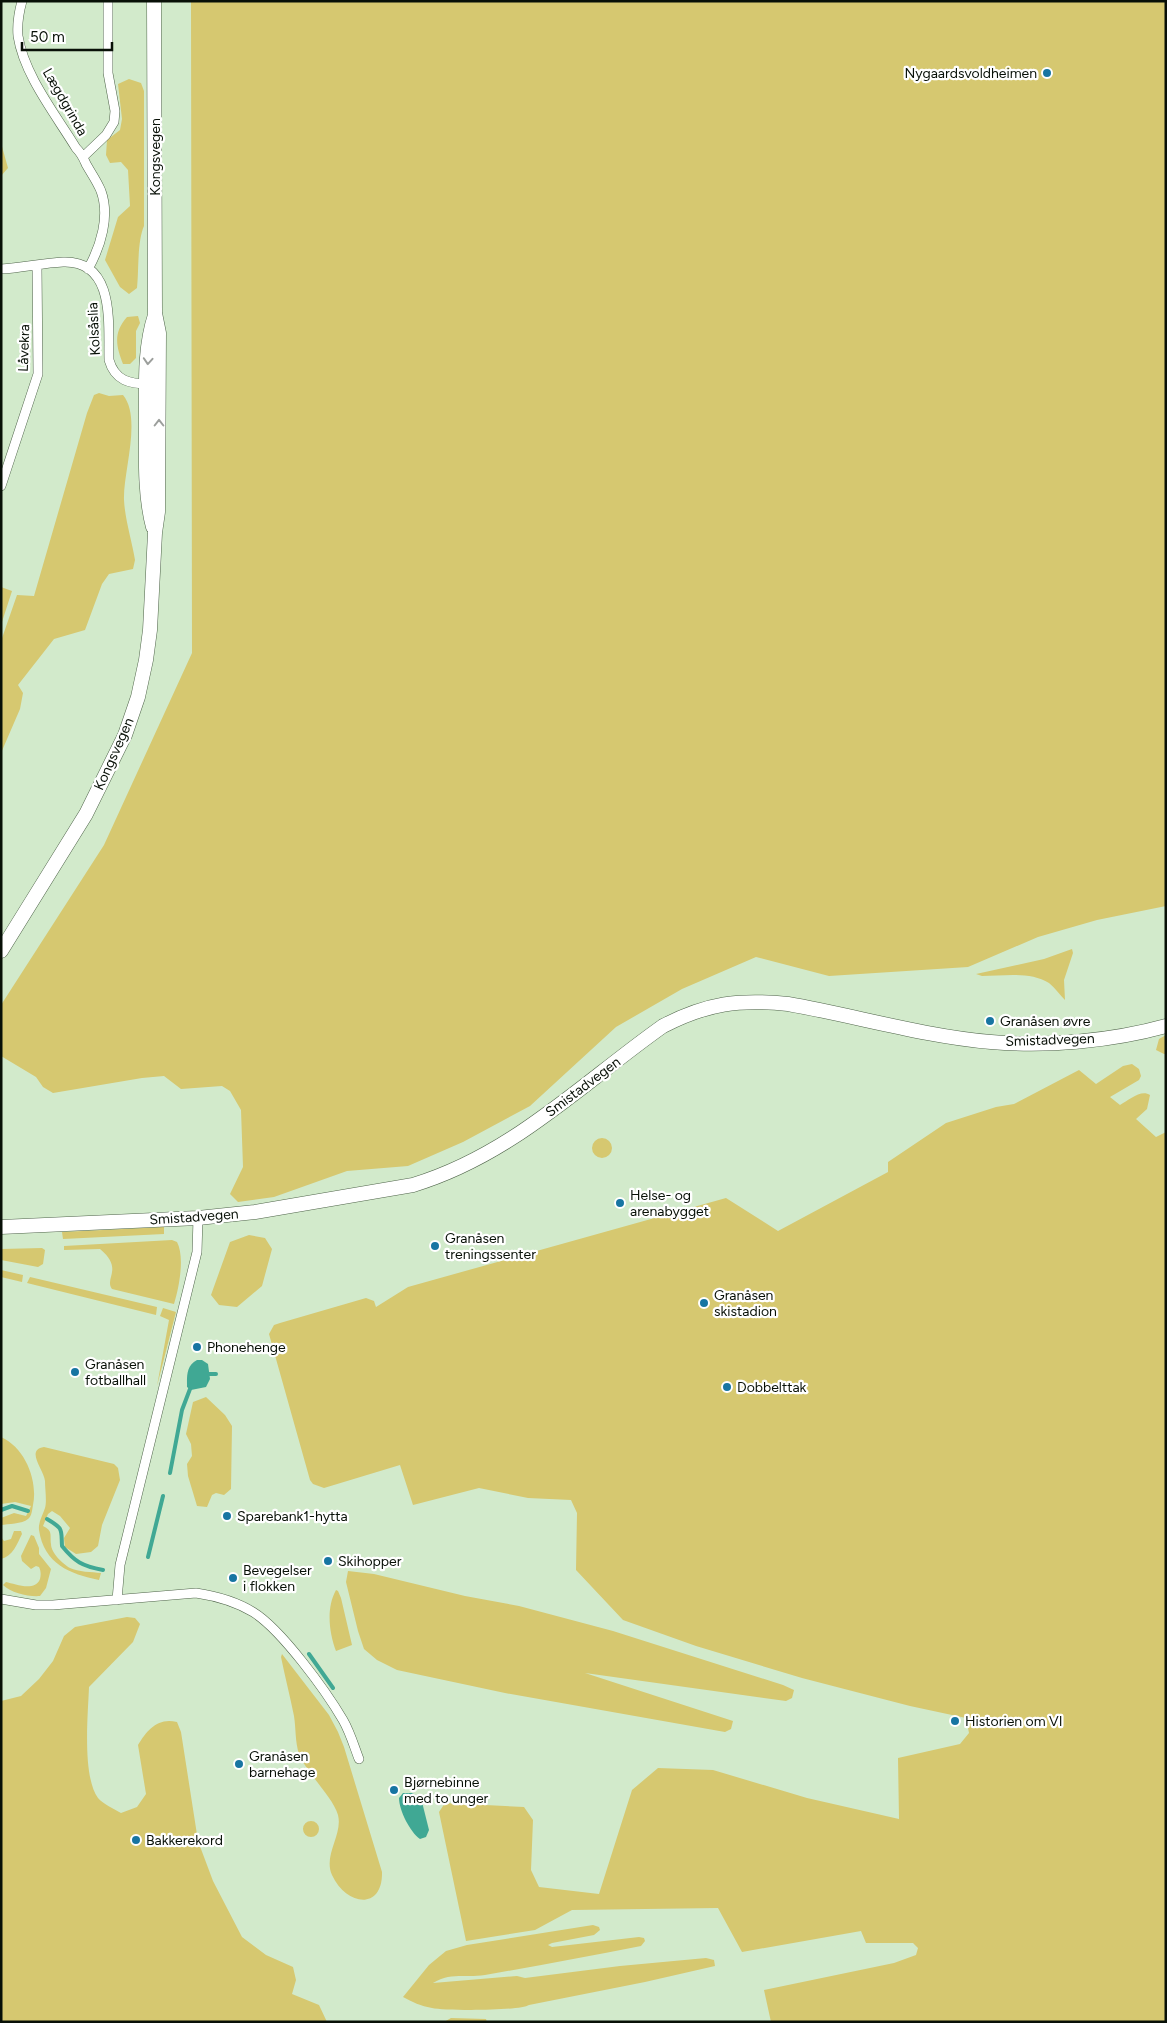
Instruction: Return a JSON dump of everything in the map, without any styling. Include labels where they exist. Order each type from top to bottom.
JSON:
[{"type":"street","name":"Lægdgrinda","points":[[22,1],[19,13],[18,34],[22,51],[38,88],[76,148],[84,156],[85,163],[101,192],[104,205],[103,227],[99,246],[88,269]]},
{"type":"street","name":"Lægdgrinda","points":[[84,156],[106,135],[114,122],[115,110],[108,73],[108,1]]},
{"type":"street","name":"Kongsvegen","points":[[1,951],[86,814],[125,735],[138,697],[146,660],[150,630],[155,533],[158,512],[153,384],[160,332],[155,314],[154,1]]},
{"type":"street","points":[[1,269],[64,262],[78,264],[88,269]]},
{"type":"street","name":"Låvekra","points":[[1,486],[38,374],[39,317],[37,266]]},
{"type":"street","name":"Kolsåslia","points":[[88,269],[104,288],[108,300],[109,360],[111,367],[119,378],[126,382],[153,384]]},
{"type":"street","name":"Smistadvegen","points":[[1,1227],[198,1218],[255,1212],[413,1185],[463,1167],[538,1122],[663,1026],[685,1015],[735,1002],[788,1004],[935,1033],[1005,1043],[1041,1044],[1104,1038],[1166,1026]]},
{"type":"street","points":[[117,1600],[120,1565],[197,1252],[198,1218]]},
{"type":"street","points":[[1,1599],[36,1605],[196,1593],[216,1596],[238,1604],[254,1612],[280,1636],[337,1710],[359,1759]]},
{"type":"shaded area","points":[[191,1],[1166,1],[1166,906],[1097,920],[1038,937],[968,967],[829,976],[756,957],[682,989],[616,1027],[530,1106],[463,1142],[408,1166],[347,1171],[274,1197],[238,1202],[230,1194],[243,1167],[241,1110],[230,1091],[222,1086],[181,1089],[164,1076],[53,1093],[43,1087],[36,1077],[1,1056],[1,1005],[104,845],[192,653]]},
{"type":"shaded area","points":[[129,79],[141,83],[144,91],[144,226],[139,248],[137,288],[129,294],[120,287],[105,260],[118,217],[130,206],[128,170],[121,162],[110,163],[106,155],[107,140],[120,130],[122,119],[118,84]]},
{"type":"shaded area","points":[[1,143],[8,168],[1,176]]},
{"type":"shaded area","points":[[138,316],[140,323],[136,331],[136,358],[130,364],[123,364],[117,345],[119,329],[127,317]]},
{"type":"shaded area","points":[[99,393],[109,396],[123,395],[131,417],[124,500],[135,560],[133,569],[109,574],[102,584],[85,630],[54,639],[18,685],[23,693],[20,709],[1,753],[1,641],[17,595],[34,596],[87,413],[94,395]]},
{"type":"shaded area","points":[[1,587],[12,591],[1,625]]},
{"type":"shaded area","points":[[1072,949],[1073,953],[1064,980],[1065,1000],[1049,983],[1042,979],[1016,975],[982,976],[976,974],[1044,959]]},
{"type":"shaded area","points":[[1166,1035],[1166,1054],[1164,1054],[1156,1050],[1159,1039]]},
{"type":"shaded area","points":[[1132,1064],[1139,1069],[1141,1076],[1139,1080],[1110,1097],[1120,1105],[1139,1094],[1150,1095],[1147,1109],[1136,1119],[1156,1137],[1166,1132],[1166,2022],[771,2022],[764,1990],[894,1963],[916,1955],[918,1948],[913,1943],[866,1943],[861,1931],[742,1952],[718,1908],[572,1910],[535,1930],[466,1941],[439,1812],[445,1803],[524,1807],[533,1820],[531,1870],[539,1887],[599,1894],[632,1790],[658,1768],[713,1770],[807,1798],[899,1819],[898,1758],[960,1744],[969,1733],[966,1718],[910,1706],[802,1678],[696,1646],[623,1620],[576,1570],[577,1513],[571,1500],[528,1498],[479,1488],[413,1505],[400,1465],[324,1488],[313,1484],[310,1480],[269,1334],[274,1325],[366,1298],[374,1301],[376,1307],[408,1287],[726,1198],[778,1231],[888,1172],[888,1162],[946,1123],[996,1107],[1014,1104],[1079,1070],[1096,1084],[1123,1066]]},
{"type":"shaded area","points":[[602,1138],[609,1141],[612,1148],[609,1155],[602,1158],[595,1155],[592,1148],[595,1141]]},
{"type":"shaded area","points":[[164,1227],[164,1234],[63,1239],[62,1232]]},
{"type":"shaded area","points":[[249,1235],[265,1238],[272,1249],[262,1286],[237,1307],[219,1305],[211,1295],[230,1242]]},
{"type":"shaded area","points":[[172,1240],[177,1242],[181,1256],[179,1281],[174,1304],[112,1289],[110,1285],[111,1262],[100,1249],[64,1250],[64,1246]]},
{"type":"shaded area","points":[[42,1248],[45,1250],[43,1264],[38,1267],[1,1260],[1,1249]]},
{"type":"shaded area","points":[[1,1270],[23,1275],[22,1282],[1,1277]]},
{"type":"shaded area","points":[[30,1277],[157,1307],[156,1315],[27,1283]]},
{"type":"shaded area","points":[[163,1308],[176,1312],[157,1386],[169,1320],[160,1316]]},
{"type":"shaded area","points":[[206,1397],[225,1415],[232,1426],[231,1489],[224,1495],[216,1493],[212,1495],[207,1507],[197,1506],[188,1476],[187,1464],[192,1456],[191,1444],[186,1434],[193,1402]]},
{"type":"shaded area","points":[[1,1437],[10,1442],[23,1457],[32,1476],[34,1496],[32,1513],[28,1519],[19,1523],[1,1525],[1,1518],[14,1513],[26,1516],[31,1506],[15,1502],[1,1504]]},
{"type":"shaded area","points":[[44,1447],[114,1464],[118,1468],[120,1480],[102,1525],[98,1546],[91,1552],[76,1554],[65,1547],[64,1538],[70,1528],[60,1516],[52,1511],[48,1514],[43,1526],[50,1531],[52,1547],[61,1561],[73,1569],[101,1573],[99,1580],[69,1571],[60,1566],[46,1551],[42,1542],[39,1527],[46,1505],[45,1481],[37,1461],[36,1452]]},
{"type":"shaded area","points":[[14,1531],[21,1531],[22,1534],[12,1552],[1,1559],[1,1537],[4,1541],[11,1539]]},
{"type":"shaded area","points":[[31,1535],[34,1536],[39,1548],[39,1554],[51,1569],[46,1588],[40,1596],[20,1594],[3,1585],[6,1582],[29,1586],[34,1585],[40,1579],[39,1567],[36,1566],[31,1569],[22,1561],[21,1556]]},
{"type":"shaded area","points":[[348,1571],[374,1574],[465,1596],[519,1606],[613,1631],[783,1685],[794,1690],[792,1698],[786,1701],[585,1673],[733,1721],[731,1729],[725,1732],[505,1693],[397,1670],[377,1660],[364,1649],[346,1582]]},
{"type":"shaded area","points":[[336,1590],[341,1598],[352,1645],[336,1651],[332,1636],[330,1612]]},
{"type":"shaded area","points":[[127,1617],[135,1618],[140,1624],[133,1642],[89,1687],[87,1744],[93,1788],[100,1800],[121,1813],[137,1807],[146,1794],[138,1745],[145,1734],[159,1723],[164,1721],[177,1722],[181,1732],[198,1841],[213,1881],[242,1937],[266,1955],[293,1967],[296,1980],[292,1994],[319,2005],[327,2022],[1,2022],[1,1701],[21,1696],[39,1679],[53,1661],[64,1636],[75,1627]]},
{"type":"shaded area","points":[[282,1654],[329,1715],[344,1747],[382,1872],[381,1885],[377,1893],[370,1898],[363,1900],[354,1898],[338,1885],[332,1875],[330,1860],[338,1830],[338,1815],[331,1801],[299,1754]]},
{"type":"shaded area","points":[[311,1821],[319,1829],[311,1837],[303,1829]]},
{"type":"shaded area","points":[[593,1925],[599,1927],[600,1930],[594,1935],[548,1945],[552,1947],[639,1937],[644,1938],[645,1941],[641,1946],[485,1975],[446,1978],[433,1983],[517,1976],[525,1978],[706,1958],[714,1960],[715,1966],[523,2007],[482,2010],[440,2009],[420,2005],[403,1997],[429,1965],[446,1951],[467,1945]]},
{"type":"shaded area","points":[[451,2018],[486,2019],[487,2022],[444,2022]]},
{"type":"water","points":[[202,1360],[208,1364],[210,1379],[206,1387],[191,1390],[187,1387],[188,1372],[193,1362]]},
{"type":"water","points":[[403,1793],[412,1793],[421,1798],[429,1830],[426,1837],[420,1839],[416,1836],[406,1820],[399,1803],[399,1798]]},
{"type":"waterway","points":[[209,1374],[216,1374]]},
{"type":"waterway","points":[[170,1473],[182,1410],[190,1389]]},
{"type":"waterway","points":[[148,1557],[163,1496]]},
{"type":"waterway","points":[[1,1510],[12,1506],[28,1511]]},
{"type":"waterway","points":[[47,1519],[61,1530],[62,1546],[71,1556],[84,1565],[103,1570]]},
{"type":"waterway","points":[[309,1654],[333,1688]]},
{"type":"place","name":"Nygaardsvoldheimen","points":[[1047,73]]},
{"type":"place","name":"Granåsen øvre","points":[[990,1021]]},
{"type":"place","name":"Helse- og arenabygget","points":[[620,1203]]},
{"type":"place","name":"Granåsen treningssenter","points":[[435,1246]]},
{"type":"place","name":"Granåsen skistadion","points":[[704,1303]]},
{"type":"place","name":"Phonehenge","points":[[197,1347]]},
{"type":"place","name":"Granåsen fotballhall","points":[[75,1372]]},
{"type":"place","name":"Dobbelttak","points":[[727,1387]]},
{"type":"place","name":"Sparebank1-hytta","points":[[227,1516]]},
{"type":"place","name":"Skihopper","points":[[328,1561]]},
{"type":"place","name":"Bevegelser i flokken","points":[[233,1578]]},
{"type":"place","name":"Historien om VI","points":[[955,1721]]},
{"type":"place","name":"Granåsen barnehage","points":[[239,1764]]},
{"type":"place","name":"Bjørnebinne med to unger","points":[[394,1790]]},
{"type":"place","name":"Bakkerekord","points":[[136,1840]]}]
